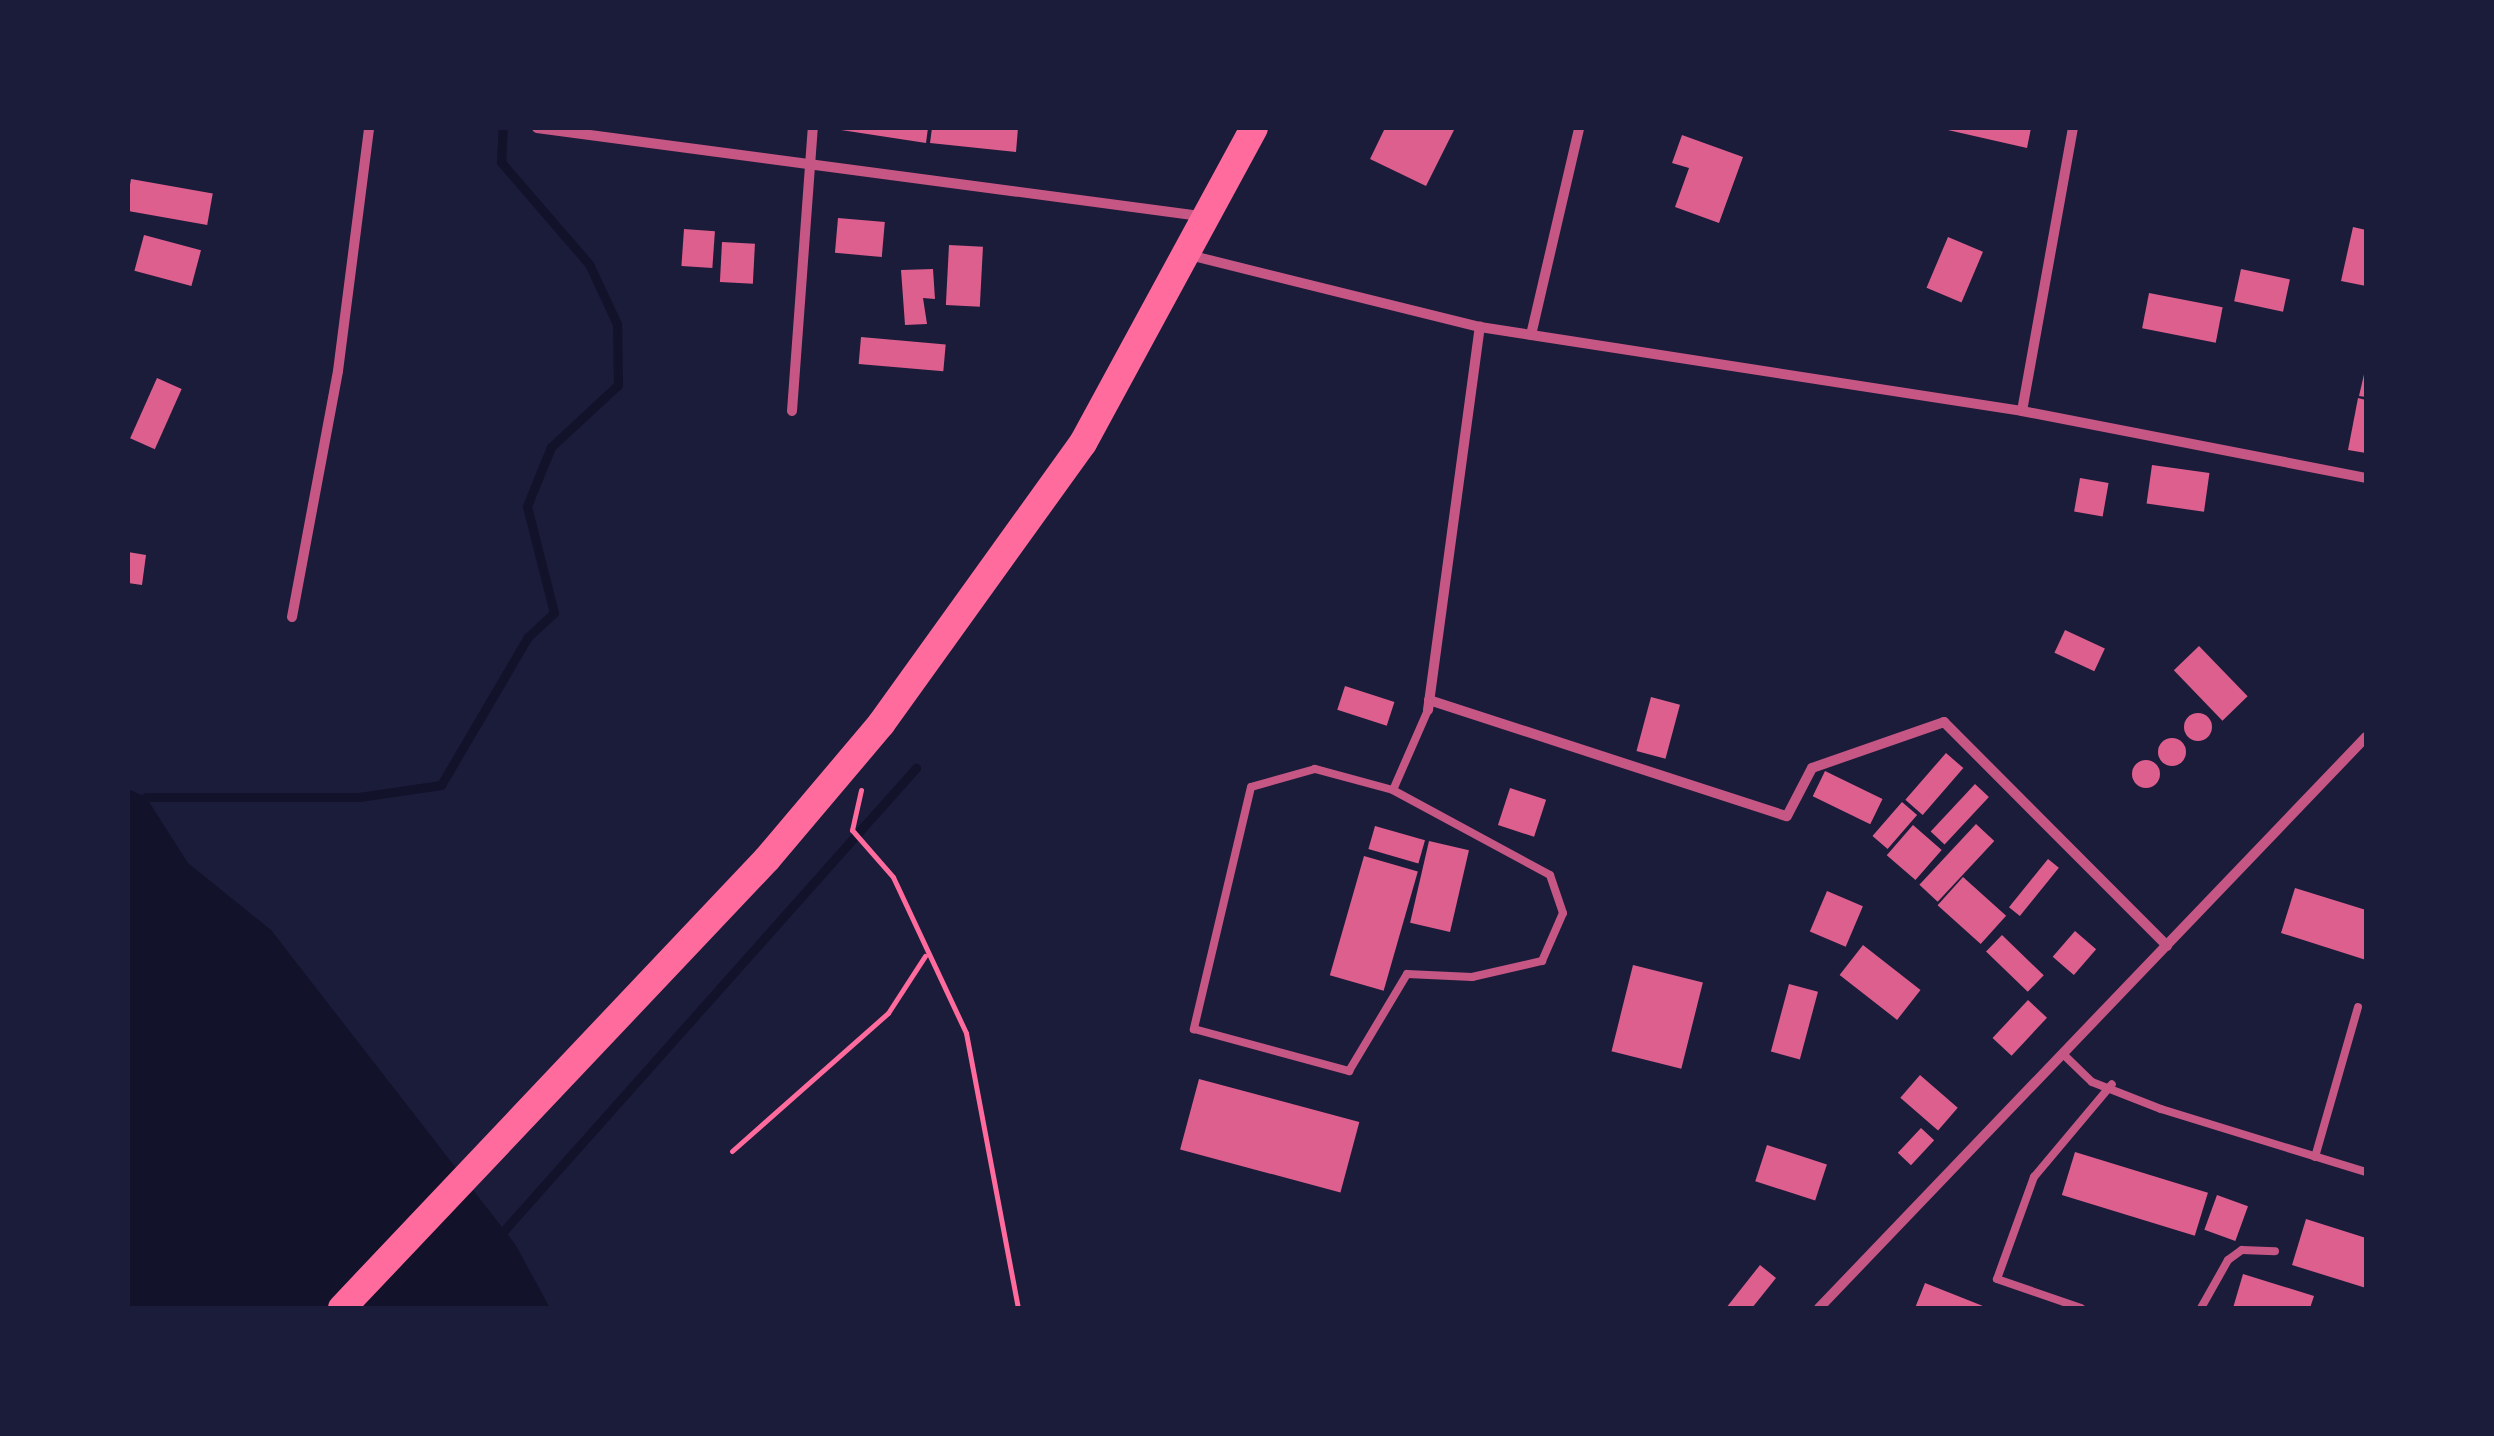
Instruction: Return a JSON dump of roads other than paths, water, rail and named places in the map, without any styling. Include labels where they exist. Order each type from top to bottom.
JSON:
[{"type":"highway","points":[[342,1308],[551,1086],[881,724],[1082,443],[1254,128]]},
{"type":"street","points":[[292,618],[338,371],[369,128]]},
{"type":"street","points":[[538,128],[808,159],[1208,217]]},
{"type":"street","points":[[792,411],[812,128]]},
{"type":"street","points":[[1531,335],[1578,128]]},
{"type":"street","points":[[2022,412],[2073,128]]},
{"type":"street","points":[[1188,255],[1480,326],[2022,412],[2366,478]]},
{"type":"street","points":[[1480,326],[1429,705],[1787,816],[1812,768],[1944,722],[2167,946]]},
{"type":"street","points":[[1819,1308],[2366,738]]},
{"type":"lane","points":[[1392,790],[1429,705]]},
{"type":"lane","points":[[1315,770],[1392,790],[1550,875],[1563,913],[1542,961],[1472,977],[1407,974],[1349,1072],[1194,1028],[1250,787],[1315,770]]},
{"type":"lane","points":[[2315,1157],[2358,1006]]},
{"type":"lane","points":[[2062,1054],[2092,1082],[2112,1084],[2160,1109],[2366,1172]]},
{"type":"lane","points":[[2081,1308],[1997,1279],[2034,1177],[2112,1084]]},
{"type":"lane","points":[[2200,1308],[2228,1260],[2242,1250],[2275,1251]]},
{"type":"waterway","points":[[146,797],[359,797],[441,785],[528,637],[554,613],[527,506],[551,447],[618,385],[617,324],[589,264],[501,162],[503,128]]},
{"type":"waterway","points":[[499,1236],[916,768]]}]
